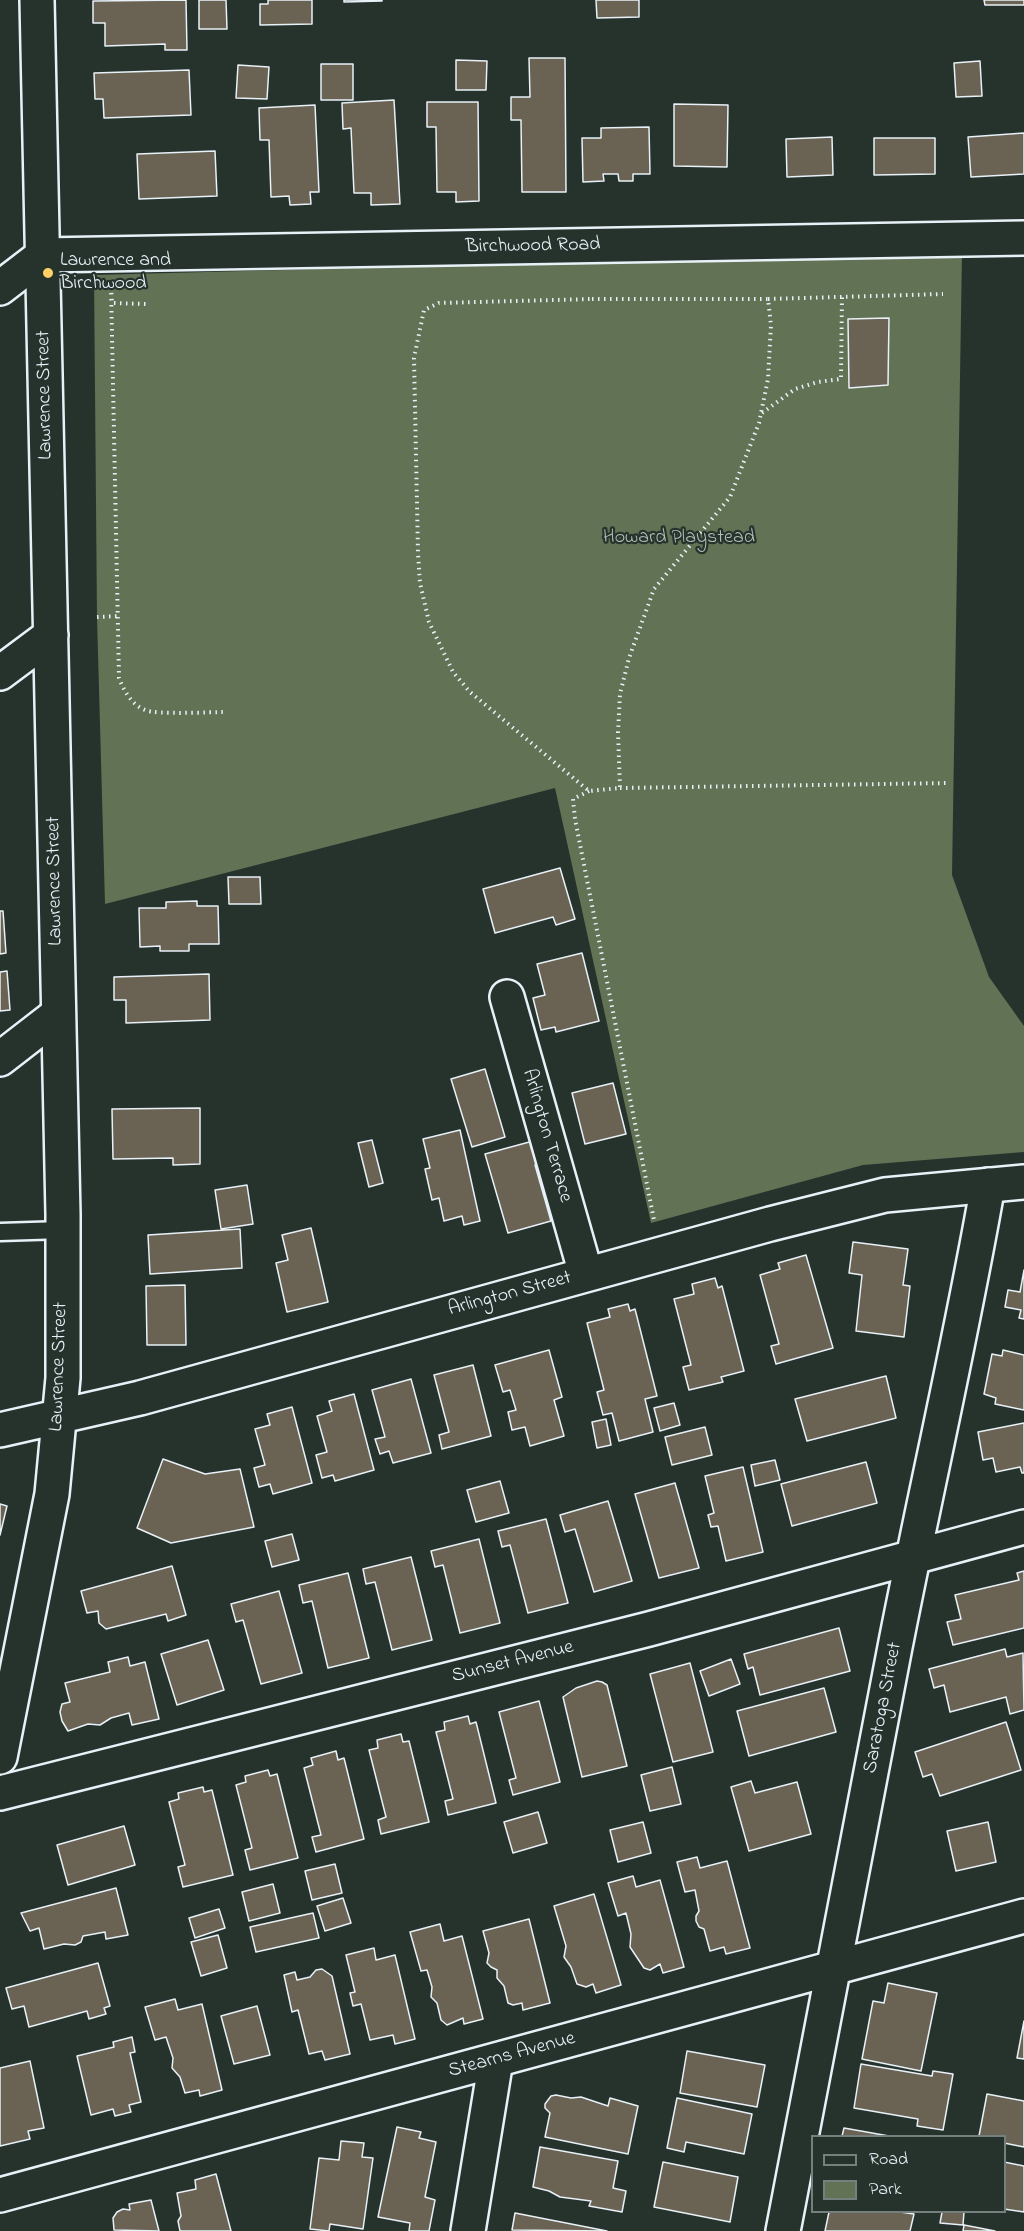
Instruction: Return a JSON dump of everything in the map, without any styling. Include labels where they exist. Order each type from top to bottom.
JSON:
[{"type":"street","name":"Lawrence Street","points":[[0,1757],[52,1494],[63,1378],[63,1230],[37,0]]},
{"type":"street","name":"Birchwood Road","points":[[43,255],[1024,238]]},
{"type":"street","points":[[0,288],[43,255]]},
{"type":"street","points":[[0,673],[51,634]]},
{"type":"street","name":"Arlington Terrace","points":[[507,997],[586,1274]]},
{"type":"street","points":[[0,1059],[58,1014]]},
{"type":"street","name":"Arlington Street","points":[[0,1430],[140,1398],[586,1274],[885,1195],[1024,1182]]},
{"type":"street","name":"Saratoga Street","points":[[783,2231],[895,1646],[972,1275],[988,1185]]},
{"type":"street","name":"Sunset Avenue","points":[[0,1793],[637,1632],[1024,1527]]},
{"type":"street","name":"Stearns Avenue","points":[[0,2195],[1024,1916]]},
{"type":"street","points":[[468,2231],[496,2060]]},
{"type":"lane","points":[[0,1232],[63,1230]]},
{"type":"path","points":[[111,276],[119,678],[123,690],[134,703],[146,711],[226,712]]},
{"type":"path","points":[[111,285],[112,303],[146,304]]},
{"type":"path","points":[[589,791],[470,692],[453,672],[429,622],[420,583],[418,553],[414,369],[414,358],[424,310],[440,303],[604,299],[768,299],[943,294]]},
{"type":"path","points":[[761,413],[795,389],[818,382],[841,379],[842,297]]},
{"type":"path","points":[[620,788],[618,732],[620,694],[629,658],[654,589],[730,497],[759,423],[768,379],[771,325],[768,299]]},
{"type":"path","points":[[97,617],[118,616]]},
{"type":"path","points":[[654,1220],[575,819],[573,799],[589,791],[620,788],[949,783]]},
{"type":"green space","name":"Howard Playstead","points":[[962,252],[952,875],[989,977],[1024,1026],[1024,1152],[863,1165],[651,1223],[555,788],[105,904],[97,617],[94,275]]},
{"type":"building","points":[[186,0],[187,50],[165,50],[165,44],[105,46],[105,23],[93,23],[93,1]]},
{"type":"building","points":[[199,0],[226,0],[227,29],[199,29]]},
{"type":"building","points":[[268,0],[312,0],[312,24],[260,25],[260,4],[268,4]]},
{"type":"building","points":[[344,0],[382,0],[382,1],[344,2]]},
{"type":"building","points":[[596,0],[639,0],[639,17],[597,18]]},
{"type":"building","points":[[984,0],[1024,0],[1024,5],[985,5]]},
{"type":"building","points":[[529,58],[565,58],[566,192],[522,192],[521,120],[511,120],[511,97],[530,97]]},
{"type":"building","points":[[456,60],[487,61],[486,90],[456,90]]},
{"type":"building","points":[[980,61],[982,96],[956,97],[954,63]]},
{"type":"building","points":[[321,64],[353,64],[353,100],[321,100]]},
{"type":"building","points":[[238,65],[269,67],[267,99],[236,98]]},
{"type":"building","points":[[189,70],[191,115],[104,118],[103,99],[95,99],[94,73]]},
{"type":"building","points":[[394,100],[400,204],[371,205],[371,193],[354,193],[351,128],[343,129],[342,103]]},
{"type":"building","points":[[427,102],[478,102],[479,201],[456,202],[456,192],[437,192],[436,127],[427,127]]},
{"type":"building","points":[[674,104],[728,105],[727,167],[674,166]]},
{"type":"building","points":[[315,105],[319,192],[310,192],[311,204],[290,205],[289,196],[271,197],[269,140],[260,140],[259,108]]},
{"type":"building","points":[[649,127],[650,174],[633,174],[633,181],[619,181],[618,174],[603,174],[604,181],[583,182],[582,138],[601,138],[601,128]]},
{"type":"building","points":[[1024,133],[1024,174],[971,177],[968,137]]},
{"type":"building","points":[[832,137],[833,175],[787,177],[786,139]]},
{"type":"building","points":[[874,138],[935,138],[935,174],[874,175]]},
{"type":"building","points":[[215,151],[217,196],[139,199],[137,154]]},
{"type":"building","points":[[889,318],[888,385],[849,388],[848,319]]},
{"type":"building","points":[[560,868],[575,919],[556,925],[553,917],[495,933],[483,889]]},
{"type":"building","points":[[228,877],[260,877],[261,904],[229,904]]},
{"type":"building","points":[[197,901],[197,906],[218,906],[219,944],[189,944],[189,951],[160,951],[160,946],[140,947],[139,908],[166,908],[166,902]]},
{"type":"building","points":[[0,911],[3,911],[6,953],[0,954]]},
{"type":"building","points":[[582,953],[599,1021],[556,1032],[555,1027],[541,1030],[533,998],[545,995],[537,964]]},
{"type":"building","points":[[7,971],[10,1010],[0,1011],[0,972]]},
{"type":"building","points":[[209,974],[210,1020],[126,1023],[126,1000],[114,1000],[114,977]]},
{"type":"building","points":[[485,1069],[505,1137],[472,1147],[451,1079]]},
{"type":"building","points":[[613,1083],[626,1134],[585,1144],[572,1093]]},
{"type":"building","points":[[200,1108],[200,1164],[173,1165],[173,1158],[113,1159],[112,1109]]},
{"type":"building","points":[[460,1130],[480,1221],[464,1225],[462,1216],[444,1221],[439,1198],[432,1200],[425,1169],[430,1168],[423,1139]]},
{"type":"building","points":[[372,1140],[383,1183],[369,1187],[358,1143]]},
{"type":"building","points":[[533,1141],[540,1164],[535,1165],[551,1221],[508,1233],[485,1154]]},
{"type":"building","points":[[247,1185],[253,1224],[221,1229],[215,1190]]},
{"type":"building","points":[[311,1228],[328,1302],[287,1312],[276,1263],[288,1260],[282,1235]]},
{"type":"building","points":[[240,1229],[242,1268],[150,1274],[148,1235]]},
{"type":"building","points":[[853,1242],[908,1249],[903,1285],[910,1286],[904,1337],[856,1331],[862,1275],[849,1273]]},
{"type":"building","points":[[806,1255],[833,1348],[776,1364],[771,1346],[779,1344],[760,1275],[780,1269],[778,1263]]},
{"type":"building","points":[[1024,1270],[1024,1319],[1019,1318],[1021,1310],[1005,1307],[1008,1290],[1020,1292]]},
{"type":"building","points":[[715,1278],[718,1288],[722,1286],[744,1371],[721,1377],[723,1382],[689,1390],[683,1367],[691,1365],[674,1299],[694,1294],[692,1284]]},
{"type":"building","points":[[185,1285],[186,1345],[147,1345],[146,1286]]},
{"type":"building","points":[[628,1304],[630,1311],[635,1309],[657,1396],[645,1399],[653,1432],[619,1441],[612,1413],[603,1415],[597,1392],[604,1390],[587,1323],[610,1317],[608,1309]]},
{"type":"building","points":[[549,1350],[562,1397],[554,1400],[564,1436],[530,1446],[525,1427],[512,1430],[508,1412],[516,1410],[510,1390],[503,1392],[495,1365]]},
{"type":"building","points":[[1003,1350],[1024,1355],[1024,1410],[995,1404],[996,1398],[984,1394],[992,1354],[1002,1356]]},
{"type":"building","points":[[473,1365],[491,1436],[442,1449],[439,1435],[449,1432],[434,1375]]},
{"type":"building","points":[[886,1376],[896,1418],[807,1441],[795,1399]]},
{"type":"building","points":[[411,1379],[431,1453],[393,1463],[389,1451],[380,1454],[375,1439],[385,1437],[372,1390]]},
{"type":"building","points":[[354,1394],[374,1470],[335,1481],[333,1475],[322,1478],[316,1455],[327,1452],[317,1416],[332,1411],[329,1401]]},
{"type":"building","points":[[674,1403],[680,1425],[660,1431],[654,1408]]},
{"type":"building","points":[[292,1407],[312,1483],[273,1494],[270,1484],[259,1487],[254,1468],[265,1465],[255,1429],[270,1425],[267,1414]]},
{"type":"building","points":[[606,1419],[611,1445],[597,1448],[592,1422]]},
{"type":"building","points":[[1024,1423],[1024,1473],[1020,1467],[996,1472],[993,1458],[983,1460],[978,1432]]},
{"type":"building","points":[[705,1427],[712,1455],[672,1465],[665,1437]]},
{"type":"building","points":[[163,1459],[205,1474],[240,1469],[254,1527],[171,1543],[137,1528]]},
{"type":"building","points":[[775,1460],[780,1480],[755,1486],[751,1465]]},
{"type":"building","points":[[866,1462],[877,1503],[792,1526],[781,1484]]},
{"type":"building","points":[[743,1467],[763,1552],[726,1561],[718,1526],[711,1527],[708,1515],[714,1513],[705,1476]]},
{"type":"building","points":[[500,1481],[509,1513],[476,1522],[467,1490]]},
{"type":"building","points":[[675,1483],[699,1568],[659,1578],[635,1494]]},
{"type":"building","points":[[608,1501],[632,1581],[594,1592],[575,1529],[565,1532],[560,1515]]},
{"type":"building","points":[[0,1504],[7,1506],[0,1535]]},
{"type":"building","points":[[546,1519],[568,1603],[528,1613],[510,1545],[502,1547],[498,1531]]},
{"type":"building","points":[[292,1534],[299,1560],[272,1567],[265,1541]]},
{"type":"building","points":[[479,1539],[500,1623],[460,1633],[443,1565],[435,1567],[431,1551]]},
{"type":"building","points":[[411,1557],[432,1640],[392,1650],[375,1582],[366,1584],[363,1569]]},
{"type":"building","points":[[172,1566],[186,1615],[168,1621],[166,1614],[106,1629],[99,1623],[98,1611],[87,1613],[81,1591]]},
{"type":"building","points":[[1024,1571],[1024,1628],[953,1645],[947,1622],[961,1619],[955,1595],[1019,1580],[1017,1573]]},
{"type":"building","points":[[348,1573],[369,1658],[328,1668],[312,1601],[303,1603],[299,1585]]},
{"type":"building","points":[[279,1591],[302,1673],[261,1684],[243,1620],[236,1622],[231,1604]]},
{"type":"building","points":[[839,1628],[850,1671],[760,1695],[753,1667],[748,1669],[744,1654]]},
{"type":"building","points":[[208,1640],[224,1690],[177,1705],[161,1654]]},
{"type":"building","points":[[1005,1649],[1007,1657],[1023,1653],[1024,1710],[1010,1714],[1006,1697],[950,1712],[944,1685],[934,1688],[929,1669]]},
{"type":"building","points":[[128,1657],[130,1666],[145,1662],[159,1719],[132,1725],[129,1713],[111,1718],[100,1725],[88,1724],[68,1731],[60,1712],[62,1704],[70,1702],[65,1683],[110,1672],[108,1662]]},
{"type":"building","points":[[731,1659],[740,1684],[709,1696],[700,1671]]},
{"type":"building","points":[[690,1663],[713,1752],[673,1762],[650,1674]]},
{"type":"building","points":[[597,1681],[607,1685],[627,1766],[582,1777],[563,1697],[576,1688]]},
{"type":"building","points":[[824,1688],[836,1732],[749,1756],[737,1711]]},
{"type":"building","points":[[539,1701],[560,1782],[513,1795],[509,1780],[516,1778],[499,1712]]},
{"type":"building","points":[[468,1716],[470,1724],[476,1722],[496,1803],[448,1815],[445,1801],[453,1799],[436,1732],[445,1730],[444,1722]]},
{"type":"building","points":[[1006,1722],[1021,1770],[940,1796],[932,1774],[923,1777],[915,1752]]},
{"type":"building","points":[[401,1734],[403,1742],[409,1741],[429,1822],[381,1834],[378,1820],[386,1817],[369,1750],[378,1748],[377,1740]]},
{"type":"building","points":[[336,1751],[338,1760],[344,1758],[364,1839],[316,1852],[312,1837],[321,1835],[304,1768],[313,1765],[311,1758]]},
{"type":"building","points":[[672,1767],[681,1804],[650,1811],[641,1775]]},
{"type":"building","points":[[268,1770],[270,1776],[277,1774],[298,1858],[250,1870],[245,1850],[252,1848],[236,1785],[246,1782],[245,1776]]},
{"type":"building","points":[[751,1781],[755,1793],[797,1782],[811,1834],[749,1851],[731,1787]]},
{"type":"building","points":[[203,1787],[204,1792],[212,1790],[233,1875],[183,1887],[178,1867],[185,1865],[169,1802],[179,1799],[178,1793]]},
{"type":"building","points":[[538,1812],[547,1843],[513,1853],[504,1822]]},
{"type":"building","points":[[643,1822],[651,1853],[618,1862],[610,1830]]},
{"type":"building","points":[[988,1822],[996,1862],[956,1871],[947,1831]]},
{"type":"building","points":[[124,1826],[135,1865],[68,1885],[57,1845]]},
{"type":"building","points":[[697,1857],[700,1868],[727,1861],[750,1948],[726,1954],[724,1947],[710,1951],[704,1929],[699,1927],[696,1921],[699,1911],[695,1890],[685,1892],[677,1862]]},
{"type":"building","points":[[335,1864],[342,1893],[312,1900],[305,1871]]},
{"type":"building","points":[[633,1876],[636,1887],[660,1880],[684,1967],[663,1973],[660,1964],[650,1970],[644,1968],[630,1947],[631,1934],[626,1913],[618,1916],[608,1883]]},
{"type":"building","points":[[273,1884],[280,1913],[249,1921],[242,1892]]},
{"type":"building","points":[[116,1888],[128,1935],[106,1939],[105,1932],[83,1936],[81,1942],[75,1945],[64,1944],[44,1949],[39,1928],[30,1931],[21,1913]]},
{"type":"building","points":[[594,1894],[621,1985],[596,1993],[593,1984],[586,1987],[577,1984],[571,1967],[564,1957],[566,1946],[554,1906]]},
{"type":"building","points":[[343,1898],[351,1923],[325,1931],[317,1906]]},
{"type":"building","points":[[219,1909],[225,1928],[195,1938],[189,1918]]},
{"type":"building","points":[[313,1913],[319,1938],[256,1952],[250,1927]]},
{"type":"building","points":[[529,1919],[550,2003],[523,2010],[522,2003],[513,2005],[508,2003],[504,1986],[497,1978],[497,1970],[487,1963],[489,1953],[483,1931]]},
{"type":"building","points":[[440,1924],[444,1941],[462,1936],[483,2019],[464,2024],[463,2018],[447,2025],[441,2020],[437,2003],[431,1997],[432,1987],[427,1970],[421,1971],[410,1932]]},
{"type":"building","points":[[218,1935],[227,1968],[201,1976],[191,1942]]},
{"type":"building","points":[[374,1948],[376,1960],[395,1955],[415,2039],[395,2044],[393,2035],[370,2040],[361,2004],[353,2006],[350,1993],[355,1992],[346,1955]]},
{"type":"building","points":[[98,1963],[110,2006],[104,2008],[106,2014],[89,2019],[87,2011],[29,2027],[24,2006],[12,2009],[6,1988]]},
{"type":"building","points":[[322,1969],[332,1976],[350,2054],[325,2060],[322,2051],[309,2054],[298,2010],[292,2012],[284,1975],[295,1972],[297,1980],[310,1977],[316,1970]]},
{"type":"building","points":[[888,1983],[937,1993],[921,2071],[862,2059],[873,2001],[884,2003]]},
{"type":"building","points":[[175,1999],[178,2010],[202,2004],[222,2090],[200,2096],[199,2090],[185,2093],[180,2077],[172,2068],[173,2058],[166,2037],[155,2040],[145,2007]]},
{"type":"building","points":[[257,2006],[270,2055],[234,2064],[221,2016]]},
{"type":"building","points":[[1024,2021],[1024,2059],[1017,2058]]},
{"type":"building","points":[[132,2037],[135,2052],[130,2053],[141,2102],[129,2105],[131,2112],[115,2116],[113,2109],[91,2115],[77,2056],[114,2047],[113,2042]]},
{"type":"building","points":[[687,2051],[765,2065],[757,2107],[680,2093]]},
{"type":"building","points":[[30,2061],[44,2128],[28,2131],[30,2139],[0,2146],[0,2068]]},
{"type":"building","points":[[861,2064],[932,2076],[933,2071],[953,2074],[943,2130],[917,2126],[918,2119],[854,2108]]},
{"type":"building","points":[[987,2094],[1024,2101],[1024,2147],[1006,2143],[1006,2135],[979,2135]]},
{"type":"building","points":[[551,2096],[581,2097],[608,2106],[610,2098],[638,2106],[628,2154],[545,2137],[550,2113],[545,2108],[545,2104]]},
{"type":"building","points":[[677,2098],[752,2114],[744,2154],[686,2142],[684,2152],[667,2148]]},
{"type":"building","points":[[397,2127],[421,2132],[419,2138],[436,2142],[425,2197],[435,2200],[429,2231],[409,2231],[410,2223],[378,2217]]},
{"type":"building","points":[[844,2128],[883,2135],[842,2135]]},
{"type":"building","points":[[341,2141],[364,2143],[362,2157],[373,2158],[363,2229],[330,2224],[329,2231],[310,2229],[319,2158],[339,2160]]},
{"type":"building","points":[[540,2147],[618,2161],[613,2188],[626,2191],[622,2212],[589,2206],[591,2201],[560,2197],[549,2191],[533,2187]]},
{"type":"building","points":[[663,2162],[738,2177],[730,2222],[654,2207]]},
{"type":"building","points":[[1006,2162],[1024,2166],[1024,2212],[1006,2209]]},
{"type":"building","points":[[216,2174],[231,2231],[180,2231],[178,2221],[181,2216],[177,2193],[196,2189],[195,2180]]},
{"type":"building","points":[[151,2200],[159,2231],[114,2230],[113,2218],[117,2212],[123,2209],[130,2210],[129,2204]]},
{"type":"building","points":[[515,2213],[607,2231],[512,2230]]},
{"type":"building","points":[[829,2213],[914,2214],[910,2231],[825,2231]]},
{"type":"building","points":[[942,2213],[964,2213],[963,2225],[940,2223]]},
{"type":"building","points":[[964,2225],[995,2231],[963,2231]]},
{"type":"place","name":"Lawrence and Birchwood","points":[[48,273]]}]
